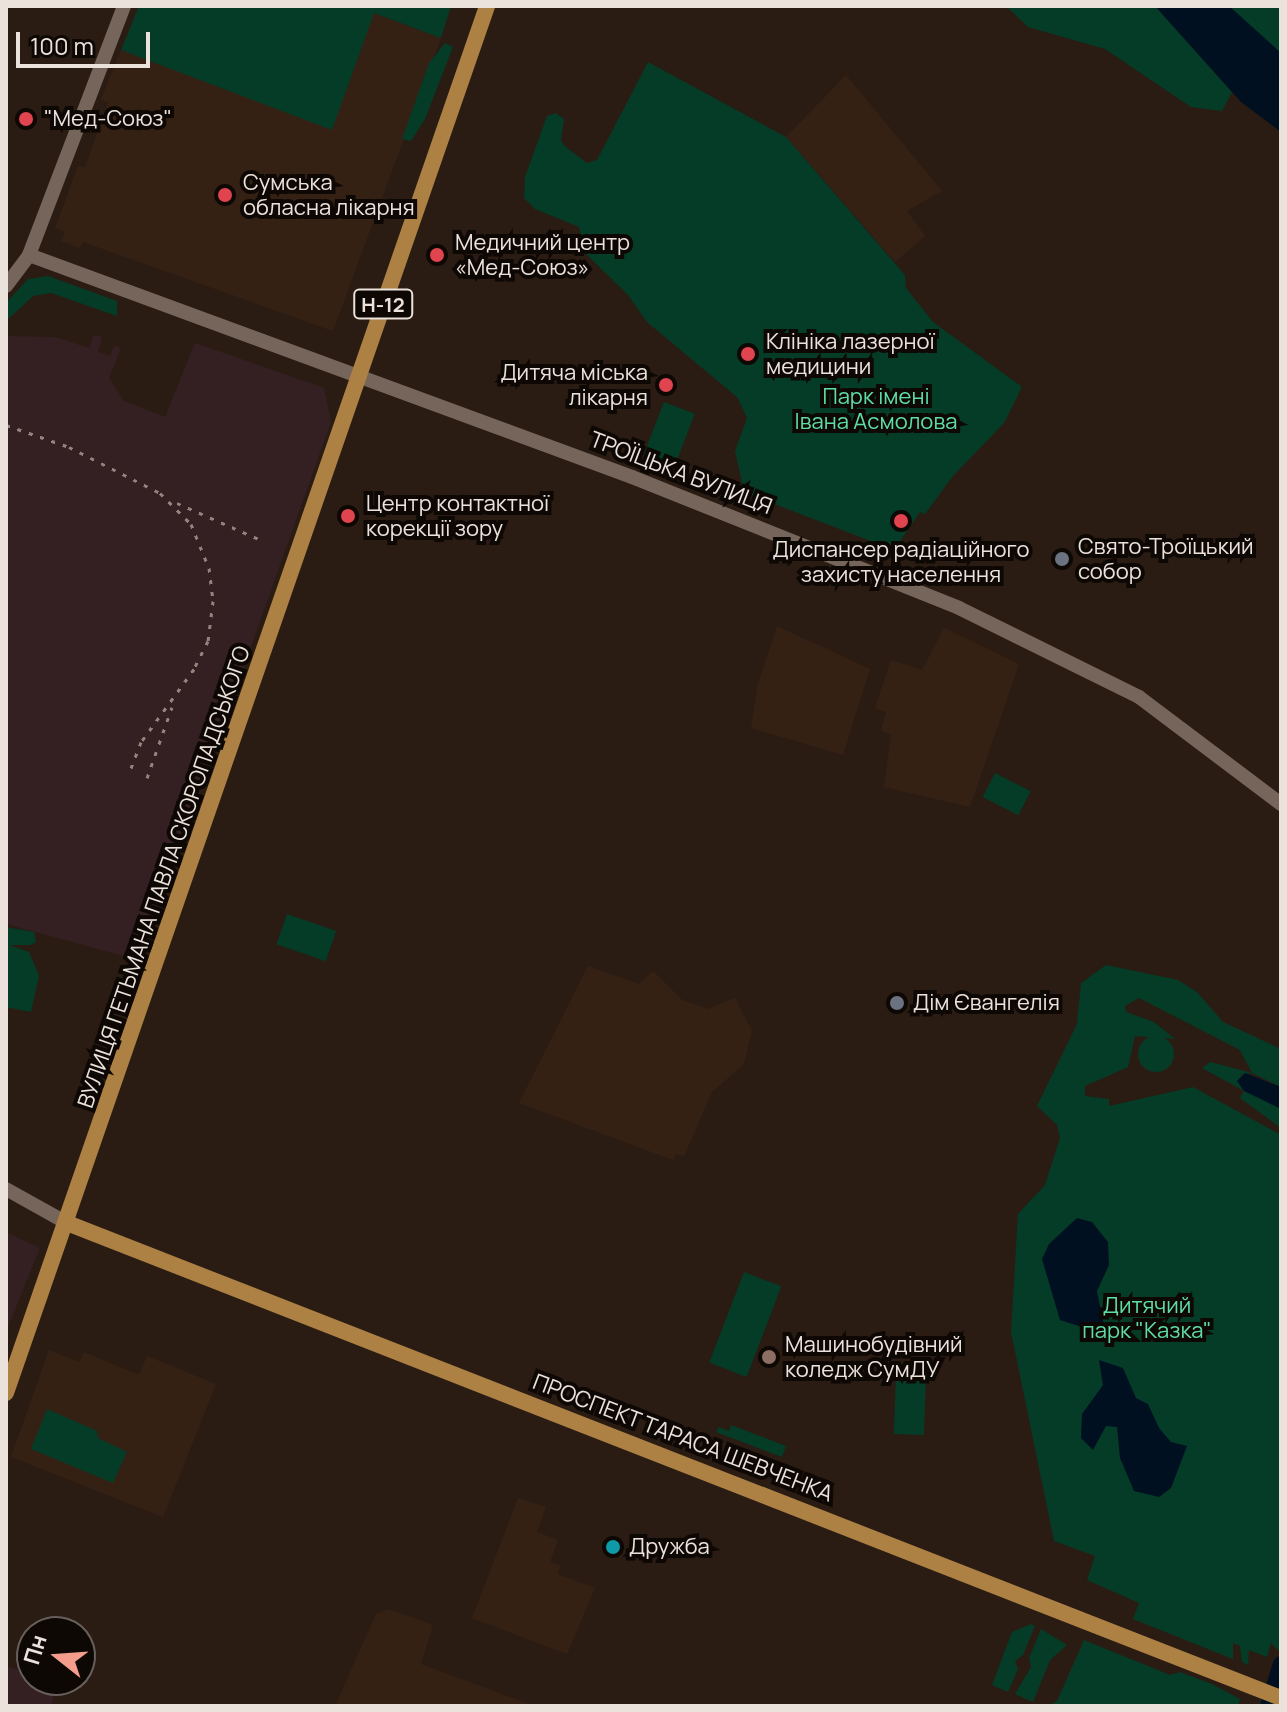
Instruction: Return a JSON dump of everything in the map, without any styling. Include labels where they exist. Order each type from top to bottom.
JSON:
[{"type":"main road","points":[[6,286],[29,255],[124,6]]},
{"type":"main road","name":"Н-12","points":[[358,373],[487,6]]},
{"type":"main road","name":"ТРОЇЦЬКА ВУЛИЦЯ","points":[[29,255],[358,373],[908,585],[1010,631],[1139,697],[1281,804]]},
{"type":"main road","name":"ВУЛИЦЯ ГЕТЬМАНА ПАВЛА СКОРОПАДСЬКОГО","points":[[6,1393],[358,373]]},
{"type":"main road","points":[[6,1189],[67,1223]]},
{"type":"main road","name":"ПРОСПЕКТ ТАРАСА ШЕВЧЕНКА","points":[[67,1223],[1281,1698]]},
{"type":"shaded area","name":"Сумська обласна лікарня","points":[[374,13],[441,38],[333,331],[83,242],[80,248],[61,241],[65,232],[55,228],[78,166],[85,167],[108,103],[101,99],[121,50],[181,70]]},
{"type":"shaded area","points":[[846,75],[942,191],[907,211],[925,236],[895,262],[786,137]]},
{"type":"shaded area","points":[[94,335],[102,337],[98,352],[110,356],[114,345],[121,348],[109,378],[124,401],[165,417],[195,343],[324,388],[331,422],[139,960],[6,924],[6,336],[55,337],[89,348]]},
{"type":"shaded area","points":[[777,626],[870,669],[843,755],[751,728],[757,687]]},
{"type":"shaded area","points":[[944,628],[1019,664],[970,807],[884,787],[891,735],[881,731],[886,712],[875,708],[891,660],[922,670]]},
{"type":"shaded area","points":[[588,966],[639,984],[653,971],[682,1000],[708,1009],[735,998],[752,1031],[744,1064],[712,1092],[684,1156],[676,1154],[673,1160],[519,1103]]},
{"type":"shaded area","points":[[6,1232],[40,1248],[6,1332]]},
{"type":"shaded area","points":[[49,1350],[79,1362],[84,1352],[139,1375],[147,1356],[216,1384],[163,1517],[11,1457]]},
{"type":"shaded area","points":[[518,1498],[546,1507],[537,1532],[558,1540],[550,1562],[560,1566],[558,1574],[595,1588],[567,1654],[472,1618]]},
{"type":"shaded area","points":[[389,1609],[433,1625],[421,1664],[534,1706],[335,1706],[376,1614]]},
{"type":"shaded area","points":[[6,1665],[16,1669],[16,1696],[54,1696],[51,1706],[6,1706]]},
{"type":"green space","points":[[139,6],[451,6],[441,38],[374,13],[332,130],[121,50]]},
{"type":"green space","points":[[1006,6],[1155,6],[1232,92],[1222,111],[1191,107],[1105,49],[1028,27]]},
{"type":"green space","points":[[1229,6],[1281,6],[1281,53],[1241,19]]},
{"type":"green space","points":[[445,43],[453,47],[425,119],[411,141],[402,139],[429,63]]},
{"type":"green space","name":"Парк імені Івана Асмолова","points":[[648,62],[786,137],[905,275],[906,288],[933,322],[1022,387],[1004,423],[953,476],[925,514],[920,512],[894,550],[738,490],[742,482],[735,451],[747,418],[737,397],[647,322],[628,295],[585,253],[579,227],[535,209],[524,198],[525,177],[547,116],[556,113],[564,119],[561,141],[566,147],[587,163],[597,160]]},
{"type":"green space","points":[[48,276],[117,301],[117,316],[51,293],[33,296],[6,321],[6,303],[28,279]]},
{"type":"green space","points":[[664,402],[695,414],[673,470],[642,458]]},
{"type":"green space","points":[[995,773],[1031,791],[1018,815],[983,797]]},
{"type":"green space","points":[[287,914],[336,931],[326,961],[277,944]]},
{"type":"green space","points":[[6,927],[34,932],[36,942],[31,945],[9,945],[29,952],[39,976],[31,1012],[6,1007]]},
{"type":"green space","name":"Дитячий парк \"Казка\"","points":[[1106,965],[1178,980],[1197,992],[1223,1022],[1281,1049],[1281,1087],[1252,1073],[1240,1050],[1139,998],[1125,1006],[1126,1012],[1154,1022],[1175,1039],[1135,1036],[1128,1067],[1085,1086],[1085,1096],[1109,1099],[1109,1106],[1193,1087],[1281,1135],[1281,1653],[1271,1643],[1267,1657],[1249,1650],[1248,1665],[1242,1662],[1240,1646],[1233,1643],[1233,1659],[1133,1619],[1139,1603],[1087,1580],[1095,1556],[1054,1541],[1011,1332],[1018,1214],[1045,1185],[1060,1138],[1057,1125],[1037,1106],[1077,1024],[1081,983]]},
{"type":"green space","points":[[1156,1036],[1169,1041],[1174,1054],[1169,1067],[1156,1072],[1143,1067],[1138,1054],[1143,1041]]},
{"type":"green space","points":[[1210,1062],[1252,1073],[1240,1075],[1281,1109],[1281,1128],[1240,1098],[1244,1091],[1202,1068]]},
{"type":"green space","points":[[744,1272],[781,1286],[747,1377],[709,1363]]},
{"type":"green space","points":[[896,1374],[926,1375],[924,1435],[894,1434]]},
{"type":"green space","points":[[47,1409],[97,1431],[98,1438],[127,1452],[113,1483],[31,1449]]},
{"type":"green space","points":[[731,1425],[786,1446],[782,1457],[716,1432],[719,1427],[729,1431]]},
{"type":"green space","points":[[1031,1624],[1035,1626],[1023,1655],[1015,1661],[1018,1669],[1008,1692],[992,1685],[1012,1632]]},
{"type":"green space","points":[[1041,1629],[1067,1645],[1050,1660],[1033,1702],[1015,1694],[1031,1667],[1029,1658]]},
{"type":"green space","points":[[1084,1640],[1170,1675],[1180,1672],[1212,1684],[1240,1699],[1238,1706],[1049,1706],[1057,1701]]},
{"type":"water","points":[[1155,6],[1229,6],[1281,53],[1281,132],[1241,102]]},
{"type":"water","points":[[1245,1073],[1281,1087],[1281,1109],[1244,1091],[1237,1081]]},
{"type":"water","points":[[1077,1218],[1092,1222],[1108,1242],[1109,1265],[1097,1291],[1104,1325],[1097,1332],[1060,1320],[1042,1259],[1049,1244]]},
{"type":"water","points":[[1099,1360],[1123,1368],[1136,1398],[1148,1404],[1159,1428],[1171,1442],[1187,1446],[1171,1488],[1159,1497],[1134,1491],[1120,1458],[1117,1427],[1106,1426],[1093,1450],[1081,1438],[1082,1414],[1103,1385]]},
{"type":"waterway","points":[[1268,1706],[1281,1664]]},
{"type":"railway","points":[[6,425],[69,447],[160,493],[191,524],[209,568],[213,601],[208,641],[194,669],[141,742],[130,771]]},
{"type":"railway","points":[[177,503],[261,540]]},
{"type":"railway","points":[[147,778],[172,707]]},
{"type":"place","name":"\"Мед-Союз\"","points":[[26,119]]},
{"type":"place","name":"Сумська обласна лікарня","points":[[225,195]]},
{"type":"place","name":"Медичний центр «Мед-Союз»","points":[[437,255]]},
{"type":"place","name":"Клініка лазерної медицини","points":[[748,354]]},
{"type":"place","name":"Дитяча міська лікарня","points":[[666,385]]},
{"type":"place","name":"Центр контактної корекції зору","points":[[348,516]]},
{"type":"place","name":"Диспансер радіаційного захисту населення","points":[[901,521]]},
{"type":"place","name":"Свято-Троїцький собор","points":[[1062,559]]},
{"type":"place","name":"Дім Євангелія","points":[[897,1003]]},
{"type":"place","name":"Машинобудівний коледж СумДУ","points":[[769,1357]]},
{"type":"place","name":"Дружба","points":[[613,1547]]}]
